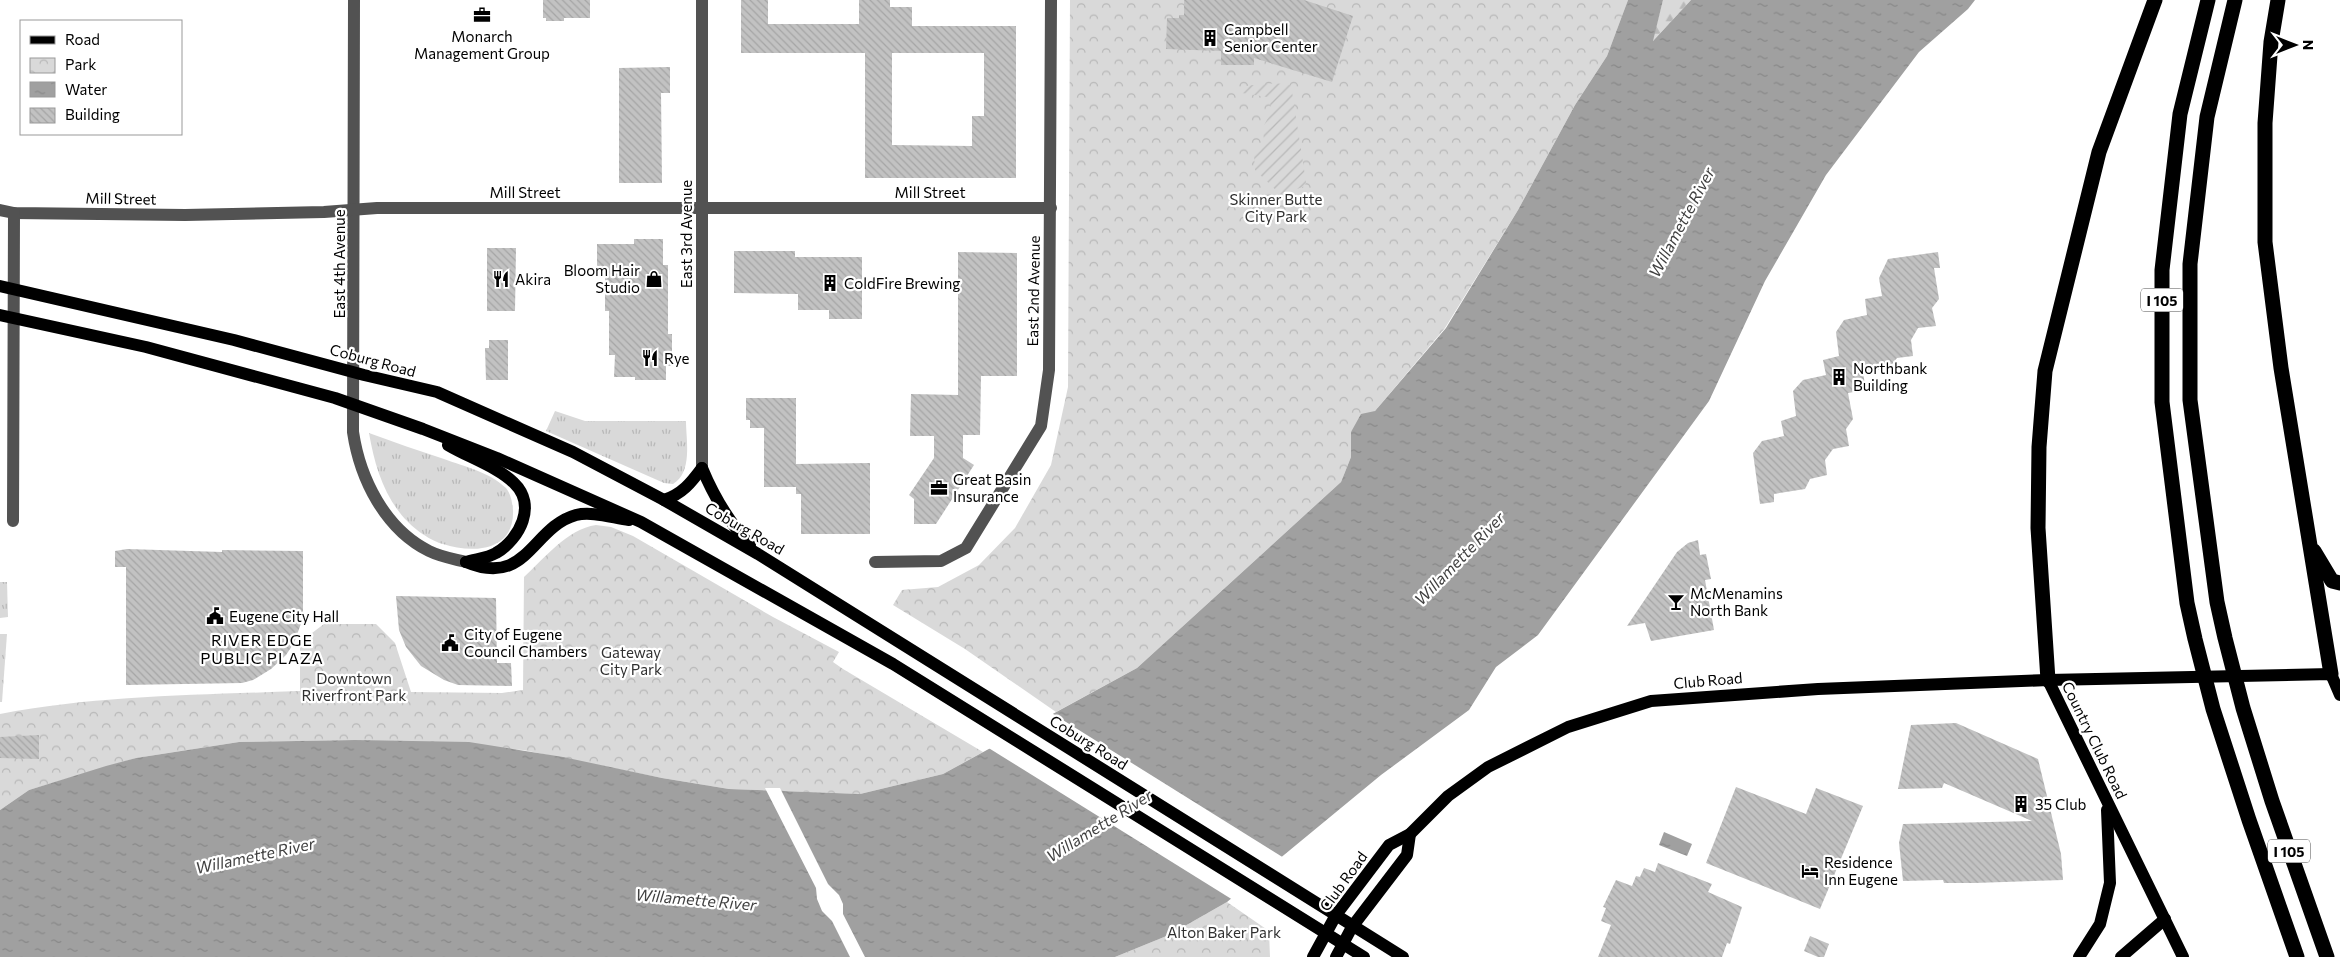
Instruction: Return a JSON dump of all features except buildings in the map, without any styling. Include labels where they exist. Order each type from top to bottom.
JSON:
[{"type":"highway","points":[[2048,680],[2038,528],[2039,447],[2045,371],[2099,152],[2155,0]]},
{"type":"highway","name":"I 105","points":[[2208,0],[2180,114],[2162,270],[2162,402],[2187,603],[2213,709],[2297,957]]},
{"type":"highway","name":"I 105","points":[[2235,0],[2207,117],[2190,264],[2190,400],[2217,602],[2243,708],[2291,858],[2327,957]]},
{"type":"highway","points":[[2278,0],[2271,42],[2265,123],[2265,242],[2281,368],[2310,543],[2336,670]]},
{"type":"highway","points":[[2310,543],[2332,581],[2340,584]]},
{"type":"main road","name":"Coburg Road","points":[[0,286],[234,340],[364,375],[437,392],[573,452],[664,500],[758,554],[1403,957]]},
{"type":"main road","points":[[0,315],[146,347],[335,398],[422,429],[558,483],[640,522],[893,664],[1364,957]]},
{"type":"main road","points":[[422,429],[466,456],[506,476],[522,494],[526,506],[524,519],[514,538],[495,554],[466,562]]},
{"type":"main road","points":[[664,500],[674,497],[688,486],[702,468]]},
{"type":"main road","points":[[702,468],[714,498],[728,519],[758,554]]},
{"type":"main road","points":[[466,562],[480,568],[494,568],[515,562],[531,552],[556,526],[578,515],[587,514],[640,522]]},
{"type":"main road","name":"Country Club Road","points":[[2183,957],[2107,805],[2048,680],[2336,670]]},
{"type":"main road","points":[[2336,670],[2340,695]]},
{"type":"main road","name":"Club Road","points":[[1313,957],[1336,915],[1390,845],[1410,834],[1448,796],[1488,767],[1568,727],[1651,701],[1780,691],[2048,680]]},
{"type":"main road","points":[[2079,957],[2100,924],[2110,883],[2107,805]]},
{"type":"main road","points":[[1336,957],[1352,927],[1407,855],[1410,834]]},
{"type":"main road","points":[[2121,957],[2165,919]]},
{"type":"street","name":"East 4th Avenue","points":[[354,0],[354,432],[358,462],[374,495],[387,516],[401,532],[431,553],[466,562]]},
{"type":"street","name":"East 3rd Avenue","points":[[702,0],[702,468]]},
{"type":"street","name":"East 2nd Avenue","points":[[875,562],[941,561],[966,548],[1041,426],[1049,370],[1051,0]]},
{"type":"street","name":"Mill Street","points":[[0,210],[14,213],[195,215],[324,212],[355,208],[1051,208]]},
{"type":"street","points":[[10,521],[14,213]]},
{"type":"green space","name":"Skinner Butte City Park","points":[[1070,0],[1628,0],[1607,56],[1575,105],[1518,210],[1445,328],[1375,411],[1351,432],[1351,457],[1341,482],[1137,668],[1056,712],[965,649],[893,605],[902,590],[938,587],[979,565],[1015,528],[1051,465],[1068,387]]},
{"type":"green space","points":[[1663,0],[1691,0],[1652,42]]},
{"type":"green space","points":[[1274,83],[1291,85],[1306,182],[1305,186],[1281,195],[1255,170],[1254,154],[1263,143],[1263,128],[1270,114],[1270,102],[1267,97],[1242,93],[1240,89],[1247,86]]},
{"type":"green space","points":[[555,411],[585,421],[686,421],[687,456],[683,472],[673,484],[664,483],[546,431]]},
{"type":"green space","points":[[369,433],[477,471],[499,482],[508,490],[513,510],[512,524],[507,534],[500,541],[490,546],[467,549],[437,542],[420,532],[404,518],[388,495],[376,465]]},
{"type":"green space","name":"Gateway City Park","points":[[596,525],[611,527],[633,536],[773,617],[839,652],[833,662],[843,669],[983,752],[943,774],[860,794],[729,789],[662,778],[523,750],[355,740],[239,742],[136,758],[29,790],[0,810],[0,714],[112,699],[300,691],[300,642],[324,624],[376,624],[395,643],[411,692],[502,693],[523,690],[524,577],[566,538],[575,532]]},
{"type":"green space","points":[[0,582],[7,582],[8,617],[0,618]]},
{"type":"green space","points":[[0,634],[7,634],[2,702],[0,702]]},
{"type":"green space","name":"Alton Baker Park","points":[[1227,902],[1269,931],[1270,957],[1115,957],[1169,935]]},
{"type":"water","name":"Willamette River","points":[[1628,0],[1663,0],[1653,41],[1691,0],[1975,0],[1968,9],[1919,52],[1826,175],[1765,281],[1709,401],[1538,635],[1496,667],[1469,710],[1381,775],[1227,902],[1169,935],[1115,957],[0,957],[0,810],[29,790],[136,758],[239,742],[355,740],[469,742],[563,757],[662,778],[729,789],[860,794],[943,774],[1137,668],[1341,482],[1351,457],[1351,432],[1361,414],[1375,411],[1446,328],[1518,210],[1575,105],[1607,56]]},
{"type":"water","points":[[1664,832],[1692,844],[1687,856],[1659,845]]},
{"type":"pier","points":[[1050,712],[1284,858],[1233,900],[987,747]]},
{"type":"pier","points":[[765,788],[780,788],[828,884],[839,895],[843,904],[843,914],[865,957],[850,957],[832,921],[822,911],[817,899],[816,888]]},
{"type":"place","name":"Monarch Management Group","points":[[482,15]]},
{"type":"place","name":"Campbell Senior Center","points":[[1210,38]]},
{"type":"place","name":"Akira","points":[[501,279]]},
{"type":"place","name":"Bloom Hair Studio","points":[[654,279]]},
{"type":"place","name":"ColdFire Brewing","points":[[830,283]]},
{"type":"place","name":"Rye","points":[[650,358]]},
{"type":"place","name":"Northbank Building","points":[[1839,377]]},
{"type":"place","name":"Great Basin Insurance","points":[[939,488]]},
{"type":"place","name":"McMenamins North Bank","points":[[1676,602]]},
{"type":"place","name":"Eugene City Hall","points":[[215,616]]},
{"type":"place","name":"City of Eugene Council Chambers","points":[[450,643]]},
{"type":"place","name":"35 Club","points":[[2021,804]]},
{"type":"place","name":"Residence Inn Eugene","points":[[1810,871]]},
{"type":"district","name":"RIVER EDGE PUBLIC PLAZA","points":[[262,648]]},
{"type":"park label","name":"Downtown Riverfront Park","points":[[354,686]]}]
